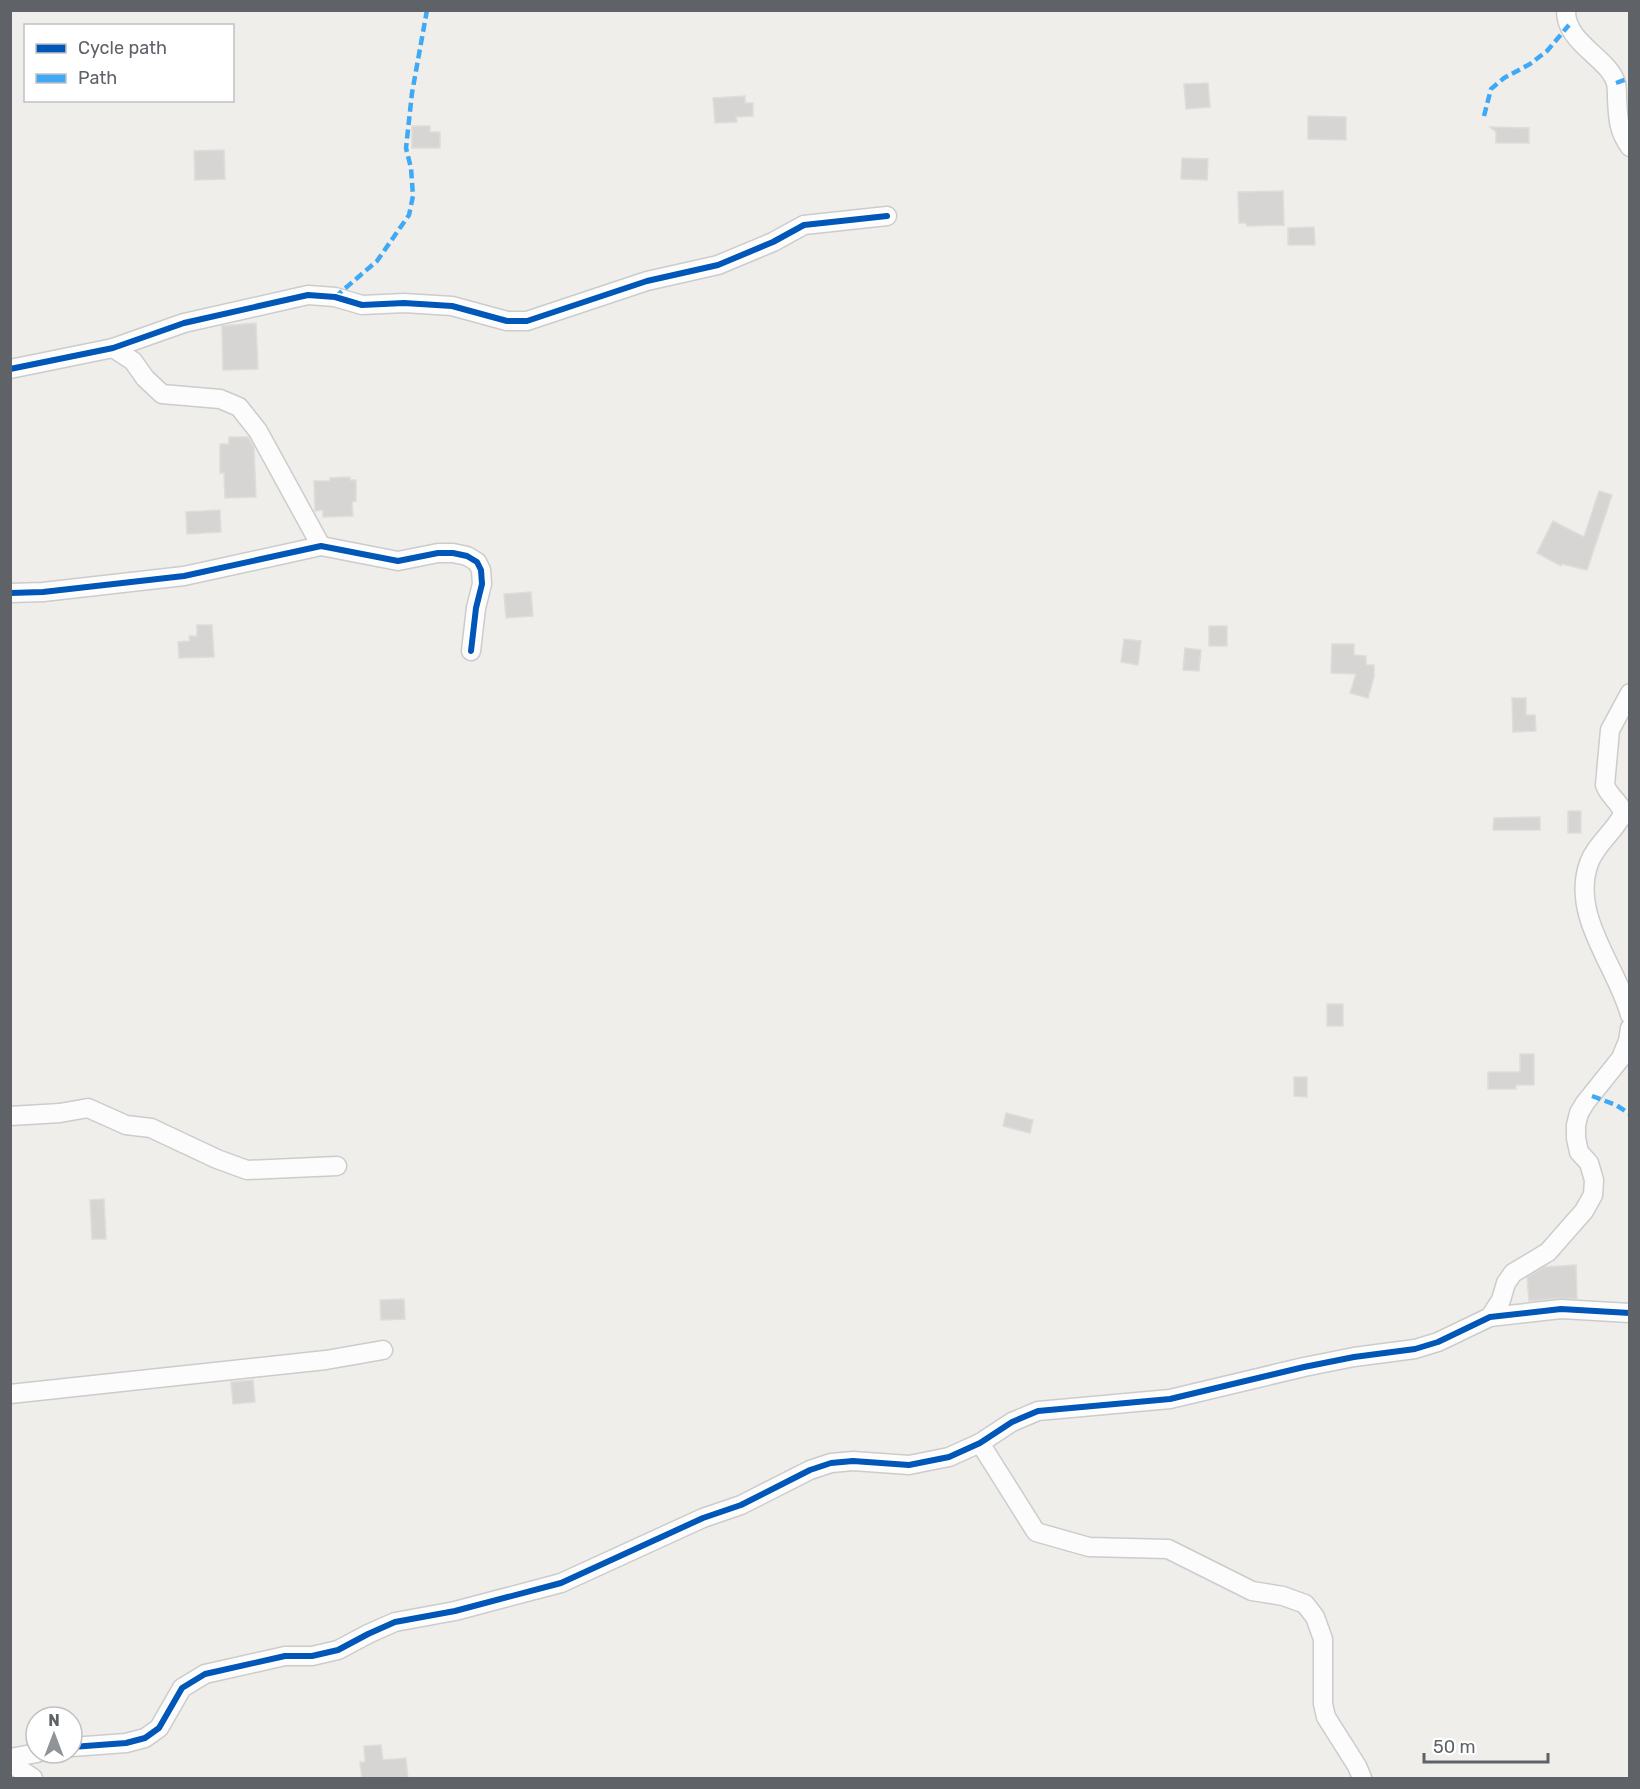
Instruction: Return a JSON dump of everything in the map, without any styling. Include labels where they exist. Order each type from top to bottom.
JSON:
[{"type":"street","points":[[1566,10],[1566,18],[1585,48],[1607,70],[1616,83],[1618,125],[1629,147]]},
{"type":"street","points":[[10,369],[113,348],[184,323],[308,296],[335,297],[362,305],[404,303],[452,306],[507,321],[527,321],[647,281],[718,265],[773,242],[804,225],[887,216]]},
{"type":"street","points":[[113,348],[133,361],[145,378],[162,394],[220,399],[239,408],[258,431],[321,546]]},
{"type":"street","points":[[10,593],[184,576],[321,546],[398,561],[438,553],[453,553],[467,556],[477,562],[481,570],[482,584],[476,609],[471,651]]},
{"type":"street","points":[[1629,693],[1610,730],[1605,785],[1608,793],[1622,807],[1623,814],[1590,862],[1586,880],[1586,905],[1595,933],[1626,1000],[1629,1015]]},
{"type":"street","points":[[1490,1317],[1501,1300],[1506,1283],[1514,1273],[1548,1252],[1584,1211],[1593,1195],[1594,1180],[1589,1163],[1579,1152],[1576,1125],[1585,1103],[1621,1058],[1628,1041],[1629,1028]]},
{"type":"street","points":[[10,1116],[60,1113],[88,1108],[126,1125],[151,1128],[217,1160],[247,1170],[337,1166]]},
{"type":"street","points":[[84,1746],[126,1743],[145,1738],[159,1728],[182,1688],[204,1674],[285,1656],[312,1656],[329,1652],[394,1622],[455,1611],[561,1583],[703,1518],[741,1505],[810,1470],[831,1463],[853,1461],[909,1465],[949,1457],[980,1443],[1012,1422],[1038,1411],[1170,1399],[1304,1366],[1415,1349],[1438,1342],[1490,1317],[1561,1309],[1629,1313]]},
{"type":"street","points":[[10,1394],[326,1360],[383,1350]]},
{"type":"street","points":[[980,1443],[1036,1533],[1089,1547],[1168,1549],[1252,1591],[1283,1596],[1305,1604],[1316,1617],[1323,1639],[1323,1704],[1326,1717],[1356,1774]]},
{"type":"street","points":[[10,1763],[33,1779]]},
{"type":"building","points":[[1208,83],[1210,107],[1186,109],[1184,84]]},
{"type":"building","points":[[745,96],[745,103],[753,103],[753,116],[736,117],[737,122],[715,123],[713,98]]},
{"type":"building","points":[[1308,116],[1346,117],[1346,140],[1308,139]]},
{"type":"building","points":[[412,126],[430,126],[430,132],[440,132],[440,148],[412,148]]},
{"type":"building","points":[[1490,127],[1529,128],[1529,143],[1496,143],[1496,132]]},
{"type":"building","points":[[224,150],[225,179],[195,180],[194,151]]},
{"type":"building","points":[[1182,158],[1208,159],[1207,180],[1181,179]]},
{"type":"building","points":[[1283,191],[1284,225],[1247,226],[1246,223],[1239,223],[1238,192]]},
{"type":"building","points":[[1314,227],[1315,245],[1288,245],[1288,228]]},
{"type":"building","points":[[256,323],[258,369],[223,370],[222,326]]},
{"type":"building","points":[[229,437],[248,437],[254,447],[256,497],[225,498],[224,473],[220,473],[220,444],[229,444]]},
{"type":"building","points":[[350,477],[350,480],[356,480],[356,501],[352,502],[353,516],[323,517],[323,510],[315,511],[314,481]]},
{"type":"building","points":[[1599,491],[1612,495],[1587,570],[1562,564],[1561,566],[1537,553],[1553,521],[1584,537]]},
{"type":"building","points":[[220,510],[221,532],[187,534],[186,512]]},
{"type":"building","points":[[531,592],[533,616],[506,618],[504,594]]},
{"type":"building","points":[[197,625],[212,625],[214,657],[179,658],[178,642],[190,641],[189,636],[197,636]]},
{"type":"building","points":[[1209,626],[1227,626],[1227,646],[1209,646]]},
{"type":"building","points":[[1124,639],[1141,641],[1138,665],[1121,662]]},
{"type":"building","points":[[1332,644],[1354,644],[1354,655],[1366,656],[1366,665],[1374,665],[1374,677],[1368,698],[1350,693],[1356,674],[1331,673]]},
{"type":"building","points":[[1185,648],[1201,650],[1199,671],[1183,670]]},
{"type":"building","points":[[1512,698],[1526,698],[1526,715],[1535,715],[1536,731],[1513,732]]},
{"type":"building","points":[[1568,811],[1581,811],[1581,833],[1568,833]]},
{"type":"building","points":[[1540,817],[1540,830],[1493,830],[1494,818]]},
{"type":"building","points":[[1327,1004],[1343,1004],[1343,1026],[1327,1026]]},
{"type":"building","points":[[1520,1054],[1534,1054],[1534,1085],[1516,1085],[1516,1089],[1488,1089],[1488,1072],[1520,1072]]},
{"type":"building","points":[[1294,1077],[1307,1077],[1307,1097],[1294,1096]]},
{"type":"building","points":[[1006,1113],[1033,1120],[1030,1133],[1003,1126]]},
{"type":"building","points":[[104,1199],[106,1239],[92,1239],[90,1200]]},
{"type":"building","points":[[1576,1265],[1577,1299],[1529,1301],[1527,1277],[1544,1267]]},
{"type":"building","points":[[404,1299],[405,1319],[381,1320],[380,1300]]},
{"type":"building","points":[[253,1380],[255,1402],[233,1404],[231,1382]]},
{"type":"building","points":[[381,1745],[383,1760],[406,1758],[408,1779],[362,1779],[360,1762],[365,1762],[364,1746]]},
{"type":"marked path","points":[[335,297],[377,261],[409,215],[413,196],[411,168],[406,148],[412,93],[427,10]]},
{"type":"marked path","points":[[1484,116],[1491,89],[1504,78],[1530,64],[1547,51],[1569,25]]},
{"type":"marked path","points":[[1616,83],[1630,78]]},
{"type":"marked path","points":[[1592,1096],[1616,1105],[1630,1114]]},
{"type":"cycle path","points":[[10,369],[113,348],[184,323],[308,295],[335,297],[362,305],[404,303],[452,306],[507,321],[527,321],[647,281],[718,265],[773,242],[804,225],[887,216]]},
{"type":"cycle path","points":[[10,593],[43,592],[184,576],[321,546],[398,561],[438,553],[453,553],[467,556],[477,562],[481,570],[482,584],[476,608],[471,651]]},
{"type":"cycle path","points":[[84,1746],[126,1743],[145,1738],[159,1728],[182,1688],[205,1674],[285,1656],[312,1656],[338,1650],[395,1622],[455,1611],[561,1583],[703,1518],[741,1505],[810,1470],[831,1463],[853,1461],[909,1465],[949,1457],[980,1443],[1012,1422],[1038,1411],[1170,1399],[1304,1367],[1354,1357],[1415,1349],[1438,1342],[1490,1317],[1561,1309],[1630,1313]]}]
